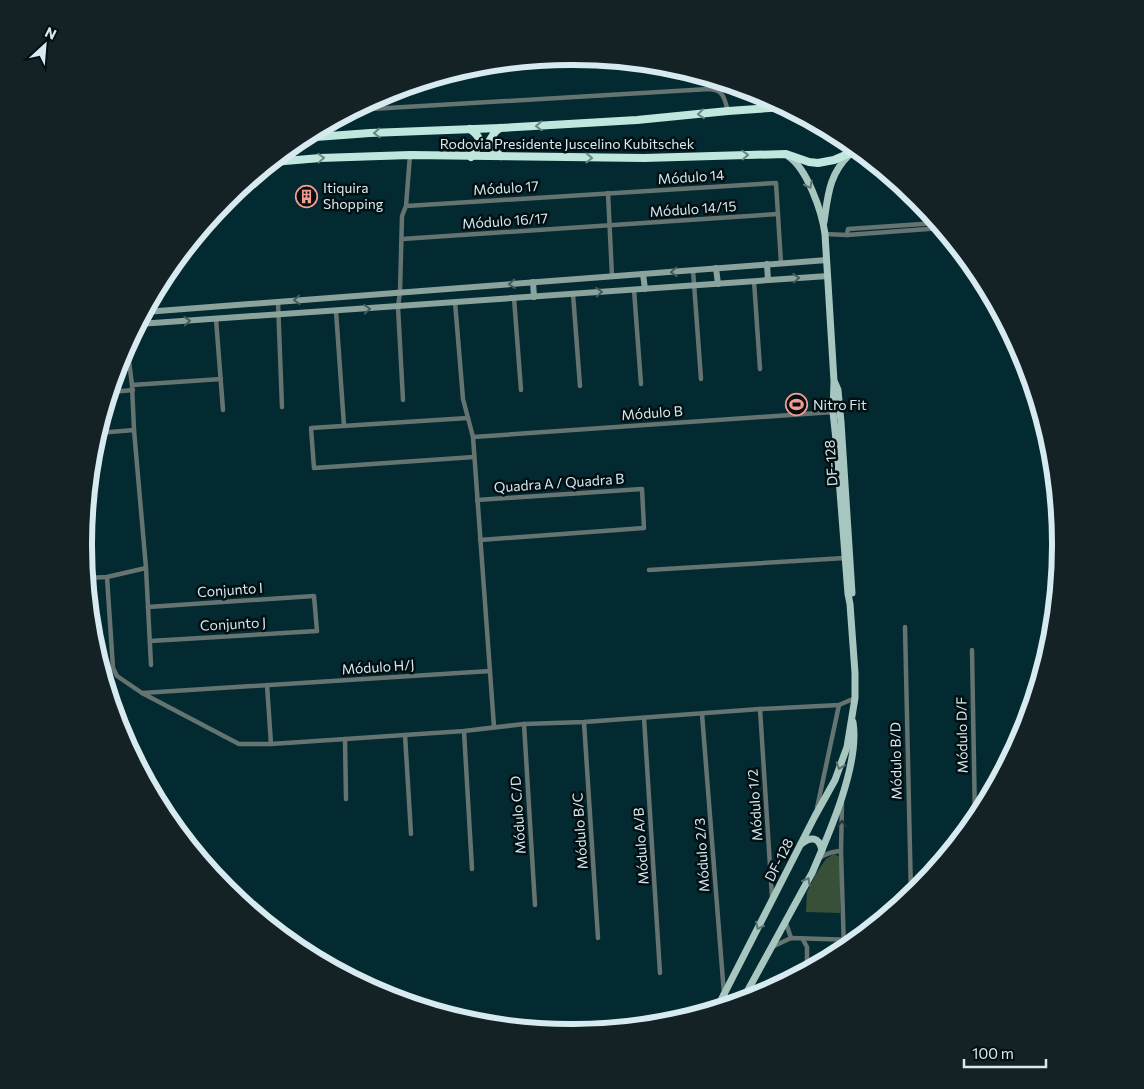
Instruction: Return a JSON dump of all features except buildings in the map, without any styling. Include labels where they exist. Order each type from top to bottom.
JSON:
[{"type":"highway","name":"Rodovia Presidente Juscelino Kubitschek","points":[[320,137],[637,120],[768,107]]},
{"type":"highway","points":[[500,128],[495,132],[490,140],[490,144],[494,152],[501,156]]},
{"type":"highway","points":[[470,129],[479,138],[480,144],[471,157]]},
{"type":"highway","name":"Rodovia Presidente Juscelino Kubitschek","points":[[284,161],[410,155],[644,158],[786,154],[818,163],[834,160],[849,154]]},
{"type":"main road","name":"DF-128","points":[[786,154],[799,166],[812,189],[824,222],[826,234],[834,381],[833,412],[848,512],[852,594],[850,604]]},
{"type":"main road","name":"DF-128","points":[[824,222],[828,193],[833,176],[841,162],[850,155]]},
{"type":"main road","name":"DF-128","points":[[721,1000],[835,780],[847,747],[855,698],[855,673],[845,558],[839,443],[841,422],[838,390],[834,381]]},
{"type":"main road","points":[[838,398],[833,412],[841,422]]},
{"type":"main road","points":[[843,522],[848,512]]},
{"type":"main road","name":"DF-128","points":[[748,991],[822,851],[842,796],[853,753],[854,732],[852,719]]},
{"type":"main road","points":[[801,844],[811,838],[815,839],[819,842],[822,851]]},
{"type":"main road","points":[[724,995],[725,999]]},
{"type":"street","points":[[371,109],[709,88],[721,92],[728,111]]},
{"type":"street","points":[[403,400],[398,307],[402,216],[406,206],[410,155]]},
{"type":"street","name":"Módulo 14","points":[[608,193],[776,183],[778,214]]},
{"type":"street","points":[[608,193],[612,276]]},
{"type":"street","name":"Módulo 17","points":[[406,206],[608,193]]},
{"type":"street","points":[[778,214],[781,263]]},
{"type":"street","name":"Módulo 14/15","points":[[609,226],[778,214]]},
{"type":"street","points":[[847,234],[848,229],[929,224]]},
{"type":"street","name":"Módulo 16/17","points":[[402,240],[609,226]]},
{"type":"street","points":[[826,234],[933,228]]},
{"type":"street","points":[[153,311],[827,260]]},
{"type":"street","points":[[767,264],[768,280]]},
{"type":"street","points":[[716,268],[718,284]]},
{"type":"street","points":[[693,270],[700,379]]},
{"type":"street","points":[[643,274],[645,289]]},
{"type":"street","points":[[147,323],[828,276]]},
{"type":"street","points":[[754,281],[760,369]]},
{"type":"street","points":[[533,282],[534,297]]},
{"type":"street","points":[[634,290],[641,384]]},
{"type":"street","points":[[573,294],[580,386]]},
{"type":"street","points":[[514,298],[521,390]]},
{"type":"street","points":[[278,302],[282,407]]},
{"type":"street","points":[[455,302],[463,399],[473,437],[494,727]]},
{"type":"street","points":[[336,311],[344,426]]},
{"type":"street","points":[[216,319],[223,410]]},
{"type":"street","points":[[129,360],[146,568],[151,665]]},
{"type":"street","points":[[118,390],[132,387],[221,379]]},
{"type":"street","name":"Módulo B","points":[[473,437],[833,412]]},
{"type":"street","points":[[468,418],[311,428],[314,468],[474,457]]},
{"type":"street","points":[[106,432],[134,430]]},
{"type":"street","name":"Quadra A / Quadra B","points":[[477,500],[642,489],[644,528],[480,540]]},
{"type":"street","points":[[649,570],[845,558]]},
{"type":"street","points":[[94,578],[107,577],[146,568]]},
{"type":"street","points":[[107,577],[113,668],[117,676],[142,693],[239,744],[271,744],[464,731],[524,724],[584,722],[839,704],[855,698]]},
{"type":"street","name":"Conjunto I","points":[[148,607],[314,596],[317,631]]},
{"type":"street","name":"Módulo B/D","points":[[905,627],[910,885]]},
{"type":"street","name":"Conjunto J","points":[[150,641],[317,631]]},
{"type":"street","name":"Módulo D/F","points":[[972,650],[975,805]]},
{"type":"street","name":"Módulo H/J","points":[[142,693],[490,671]]},
{"type":"street","points":[[267,685],[271,744]]},
{"type":"street","points":[[815,816],[839,704]]},
{"type":"street","name":"Módulo 1/2","points":[[760,709],[772,900]]},
{"type":"street","name":"Módulo 2/3","points":[[702,714],[724,995]]},
{"type":"street","name":"Módulo A/B","points":[[644,718],[660,973]]},
{"type":"street","name":"Módulo B/C","points":[[584,722],[598,938]]},
{"type":"street","name":"Módulo C/D","points":[[524,724],[535,905]]},
{"type":"street","points":[[464,731],[472,870]]},
{"type":"street","points":[[405,735],[411,834]]},
{"type":"street","points":[[345,739],[346,799]]},
{"type":"street","points":[[842,796],[843,940]]},
{"type":"street","points":[[818,859],[828,853],[841,851]]},
{"type":"street","points":[[785,921],[791,938]]},
{"type":"street","points":[[771,948],[791,938],[842,940]]},
{"type":"street","points":[[802,938],[807,948],[808,962]]},
{"type":"green space","points":[[834,854],[840,857],[840,913],[806,912],[807,892],[826,859]]},
{"type":"place","name":"Itiquira Shopping","points":[[307,196]]},
{"type":"place","name":"Nitro Fit","points":[[797,405]]}]
